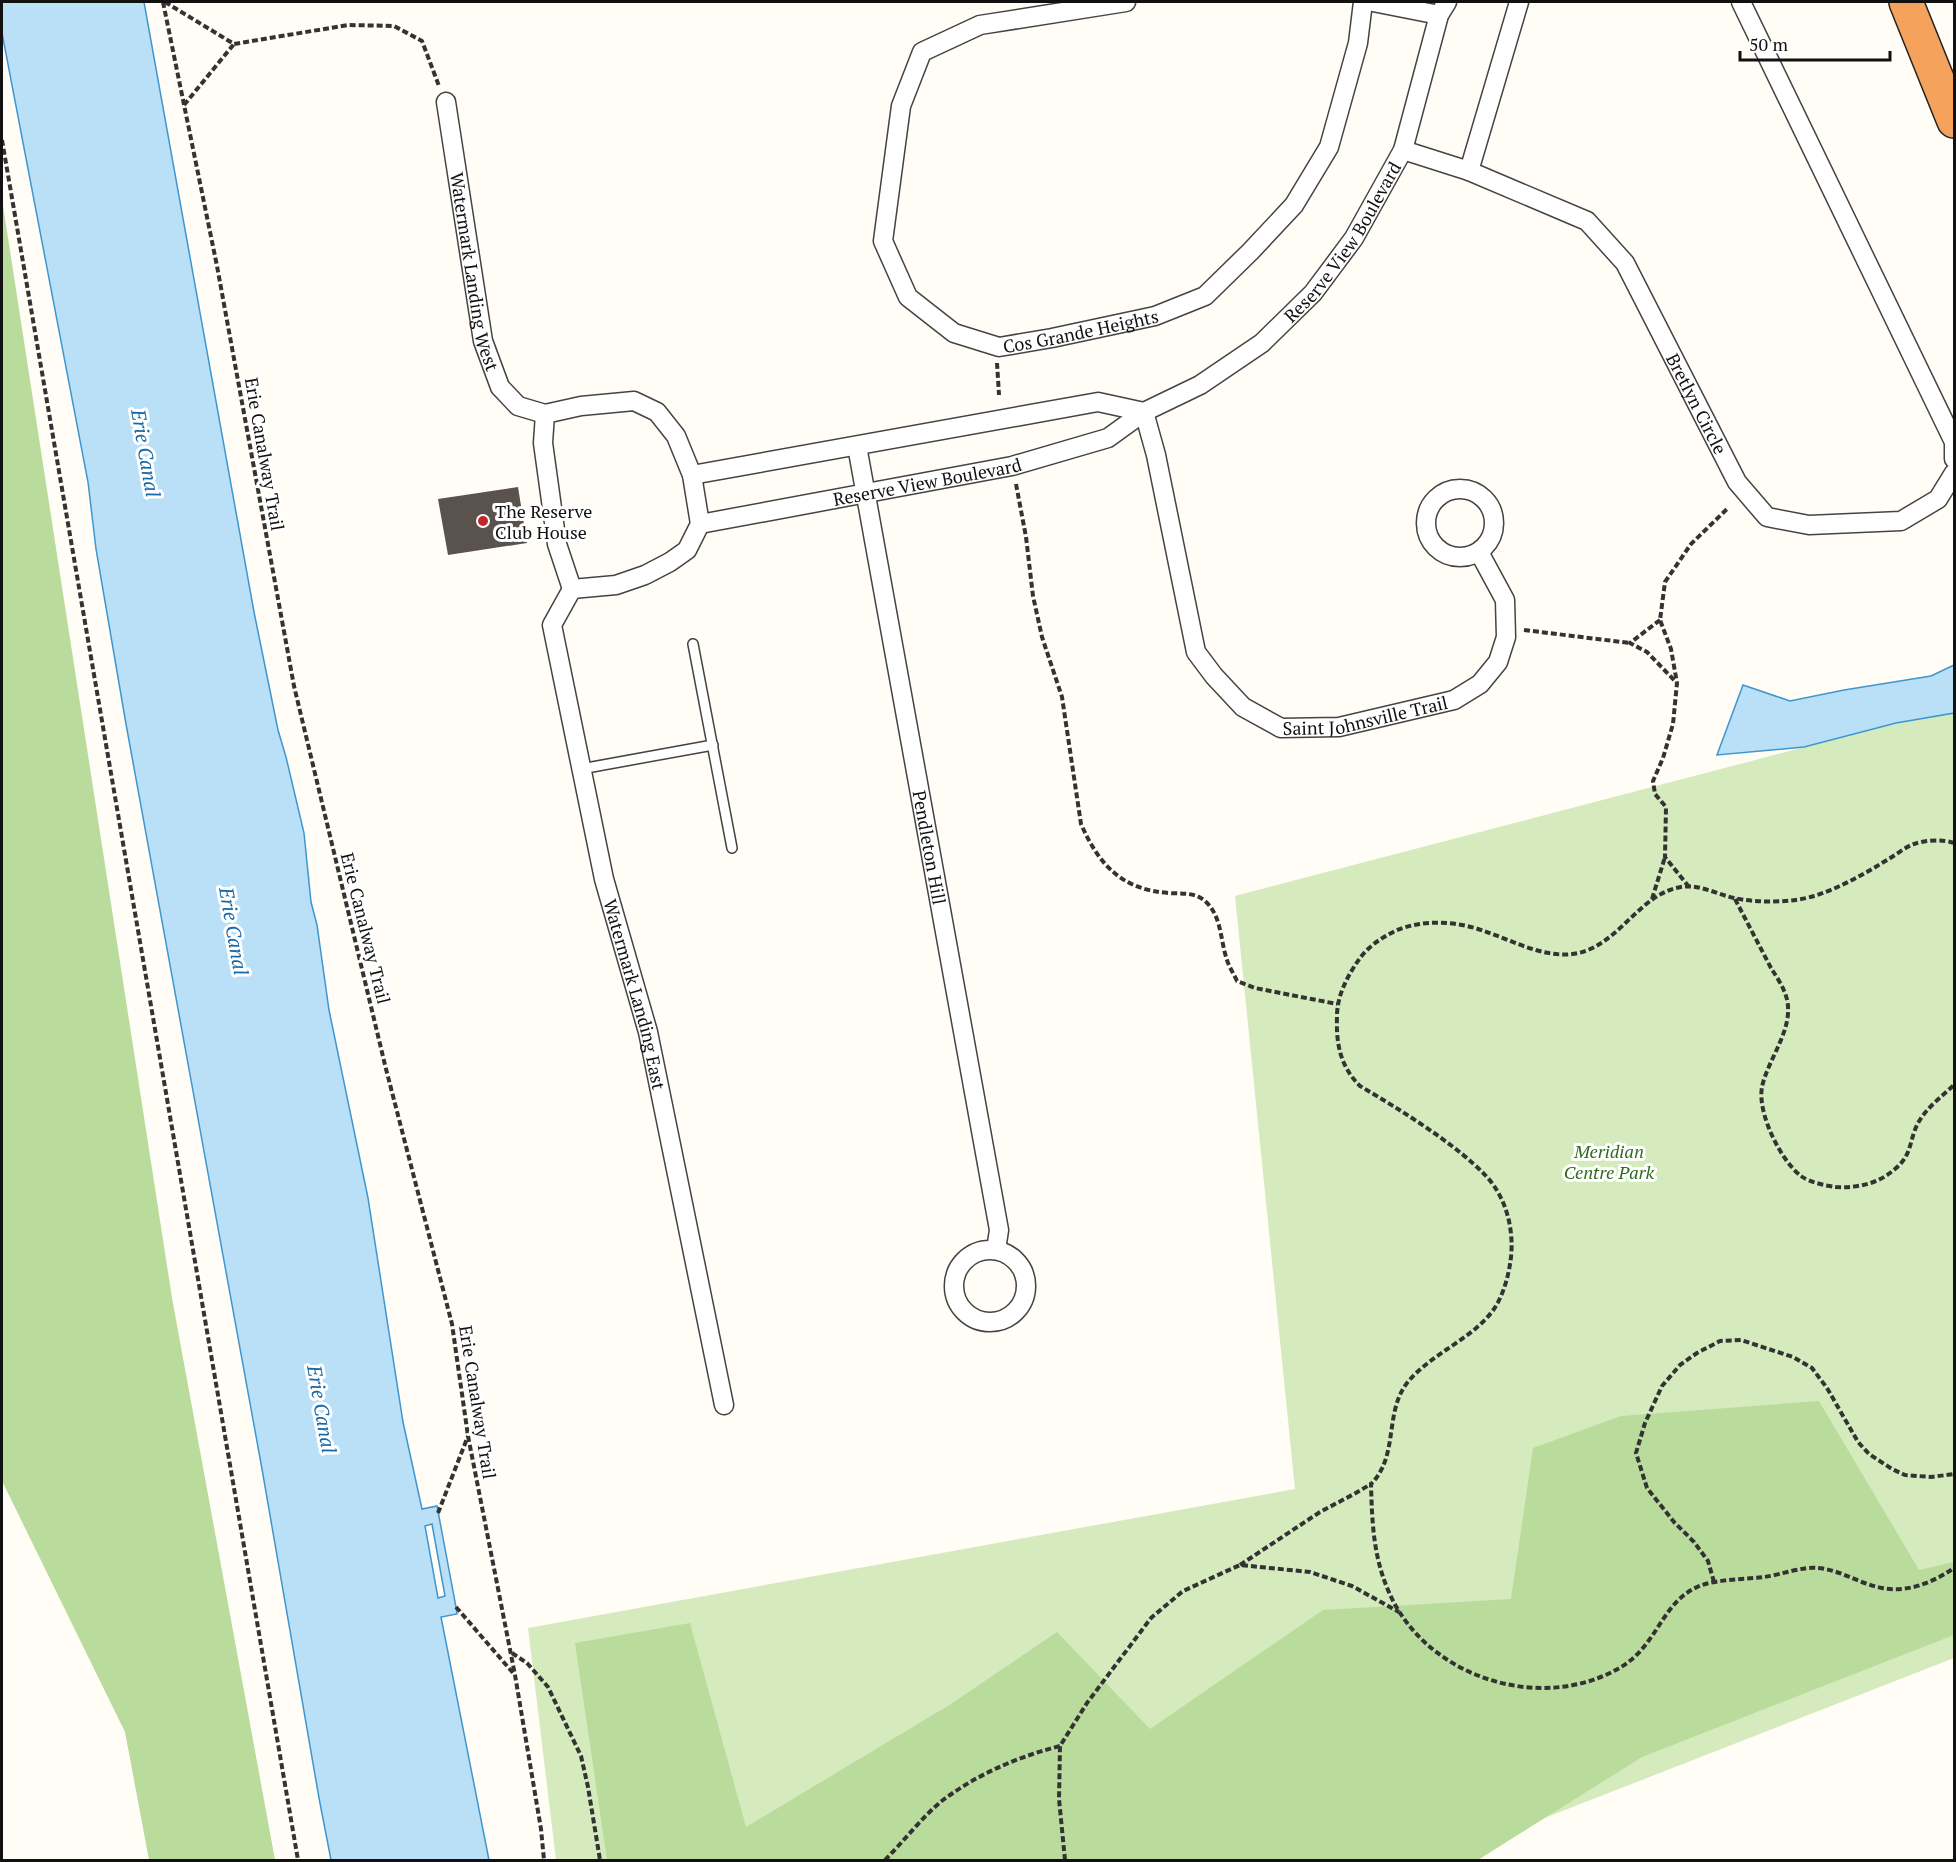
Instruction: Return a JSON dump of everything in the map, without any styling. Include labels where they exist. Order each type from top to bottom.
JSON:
[{"type":"highway","points":[[1907,3],[1954,121]]},
{"type":"street","name":"Cos Grande Heights","points":[[1126,2],[980,24],[922,52],[901,106],[882,241],[908,297],[954,333],[999,347],[1155,316],[1205,296],[1294,205],[1329,147],[1358,43],[1363,2]]},
{"type":"street","points":[[1373,2],[1443,8]]},
{"type":"street","points":[[1469,171],[1519,2]]},
{"type":"street","points":[[1741,2],[1954,442],[1954,459]]},
{"type":"street","name":"Reserve View Boulevard","points":[[700,524],[1012,466],[1108,438],[1144,412],[1200,385],[1262,343],[1313,293],[1354,238],[1403,150],[1443,8]]},
{"type":"street","name":"Watermark Landing West","points":[[446,102],[483,341],[500,387],[518,406],[545,414]]},
{"type":"street","name":"Bretlyn Circle","points":[[1403,150],[1469,171],[1587,222],[1625,263],[1737,482],[1767,517],[1809,525],[1901,521],[1938,499],[1954,473]]},
{"type":"street","points":[[634,401],[657,412],[676,436],[692,475],[700,524],[687,550],[645,575],[616,585],[572,589],[557,544],[543,443],[545,414],[581,406],[634,401]]},
{"type":"street","points":[[692,475],[1098,402],[1144,412]]},
{"type":"street","name":"Saint Johnsville Trail","points":[[1144,412],[1156,455],[1196,652],[1243,707],[1281,728],[1339,727],[1454,700],[1480,684],[1498,662],[1506,637],[1506,627],[1505,600],[1479,552]]},
{"type":"street","name":"Pendleton Hill","points":[[857,446],[999,1230],[996,1250]]},
{"type":"street","name":"Watermark Landing East","points":[[572,589],[552,625],[604,879],[648,1032],[724,1405]]},
{"type":"lane","points":[[693,644],[732,848]]},
{"type":"lane","points":[[581,769],[713,745]]},
{"type":"path","points":[[164,2],[234,44],[348,25],[394,26],[422,41],[446,102]]},
{"type":"path","name":"Erie Canalway Trail","points":[[164,2],[219,278],[294,686],[389,1080],[452,1324],[468,1436],[515,1675],[541,1829],[544,1860]]},
{"type":"path","points":[[184,105],[234,44]]},
{"type":"path","points":[[2,140],[298,1860]]},
{"type":"path","points":[[997,358],[999,395]]},
{"type":"path","points":[[1016,483],[1026,537],[1033,596],[1042,637],[1062,697],[1081,824],[1087,839],[1112,872],[1133,886],[1159,892],[1196,894],[1205,901],[1213,911],[1222,934],[1227,960],[1237,981],[1255,988],[1337,1004]]},
{"type":"path","points":[[1652,900],[1665,856],[1666,807],[1655,794],[1653,781],[1674,724],[1677,683],[1671,650],[1660,620],[1665,582],[1691,544],[1728,508]]},
{"type":"path","points":[[1630,643],[1660,620]]},
{"type":"path","points":[[1506,627],[1630,643],[1647,652],[1677,683]]},
{"type":"path","points":[[1065,1860],[1059,1799],[1059,1746],[1087,1703],[1151,1618],[1183,1591],[1240,1565],[1320,1512],[1371,1484],[1379,1475],[1385,1462],[1391,1443],[1397,1403],[1404,1387],[1422,1367],[1463,1337],[1493,1309],[1503,1289],[1509,1269],[1512,1245],[1509,1222],[1503,1203],[1487,1177],[1433,1134],[1360,1086],[1350,1077],[1342,1064],[1338,1046],[1337,1004],[1348,978],[1365,951],[1384,937],[1404,927],[1434,923],[1482,930],[1537,951],[1563,955],[1587,951],[1614,934],[1652,900],[1680,887],[1696,887],[1734,898],[1785,901],[1814,896],[1857,878],[1915,843],[1947,840],[1954,843]]},
{"type":"path","points":[[1665,856],[1689,887]]},
{"type":"path","points":[[1734,898],[1786,996],[1789,1015],[1762,1088],[1765,1114],[1773,1138],[1785,1158],[1802,1177],[1838,1187],[1855,1188],[1877,1182],[1897,1168],[1911,1150],[1917,1126],[1923,1116],[1954,1085]]},
{"type":"path","points":[[1714,1582],[1708,1561],[1647,1488],[1636,1453],[1645,1423],[1662,1386],[1680,1365],[1720,1341],[1741,1340],[1793,1357],[1812,1368],[1827,1388],[1858,1442],[1869,1454],[1892,1468],[1905,1475],[1931,1478],[1954,1474]]},
{"type":"path","points":[[438,1513],[468,1436]]},
{"type":"path","points":[[1371,1484],[1373,1532],[1383,1578],[1400,1613],[1434,1651],[1460,1667],[1485,1678],[1528,1688],[1556,1688],[1574,1685],[1619,1668],[1635,1658],[1647,1646],[1671,1606],[1683,1594],[1700,1585],[1764,1577],[1816,1567],[1882,1588],[1905,1590],[1943,1576],[1954,1568]]},
{"type":"path","points":[[1240,1565],[1310,1572],[1333,1578],[1400,1613]]},
{"type":"path","points":[[456,1606],[515,1675]]},
{"type":"path","points":[[511,1653],[527,1663],[548,1687],[580,1756],[588,1787],[600,1860]]},
{"type":"path","points":[[885,1860],[941,1802],[980,1775],[1027,1755],[1059,1746]]},
{"type":"green space","points":[[2,199],[172,1298],[275,1860],[149,1860],[125,1732],[2,1481]]},
{"type":"green space","name":"Meridian Centre Park","points":[[1954,708],[1954,1658],[1473,1846],[1478,1860],[556,1860],[528,1628],[1295,1489],[1235,896]]},
{"type":"green space","points":[[1819,1401],[1919,1570],[1954,1562],[1954,1635],[1642,1757],[1478,1860],[607,1860],[575,1643],[690,1623],[746,1827],[951,1704],[1057,1632],[1150,1729],[1323,1610],[1511,1599],[1533,1448],[1621,1416]]},
{"type":"water","name":"Erie Canal","points":[[2,2],[144,2],[254,612],[278,730],[304,833],[311,902],[317,925],[329,1010],[368,1198],[403,1422],[422,1509],[437,1506],[456,1607],[457,1614],[441,1617],[489,1860],[331,1860],[126,724],[96,549],[88,482],[2,33]],"holes":[[[432,1524],[445,1596],[438,1598],[425,1526]]]},
{"type":"water","points":[[1954,665],[1954,713],[1896,723],[1804,747],[1717,755],[1743,685],[1790,701],[1931,676]]},
{"type":"building","name":"The Reserve Club House","points":[[518,487],[527,543],[448,555],[438,499]]},
{"type":"place","name":"The Reserve Club House","points":[[483,521]]}]
